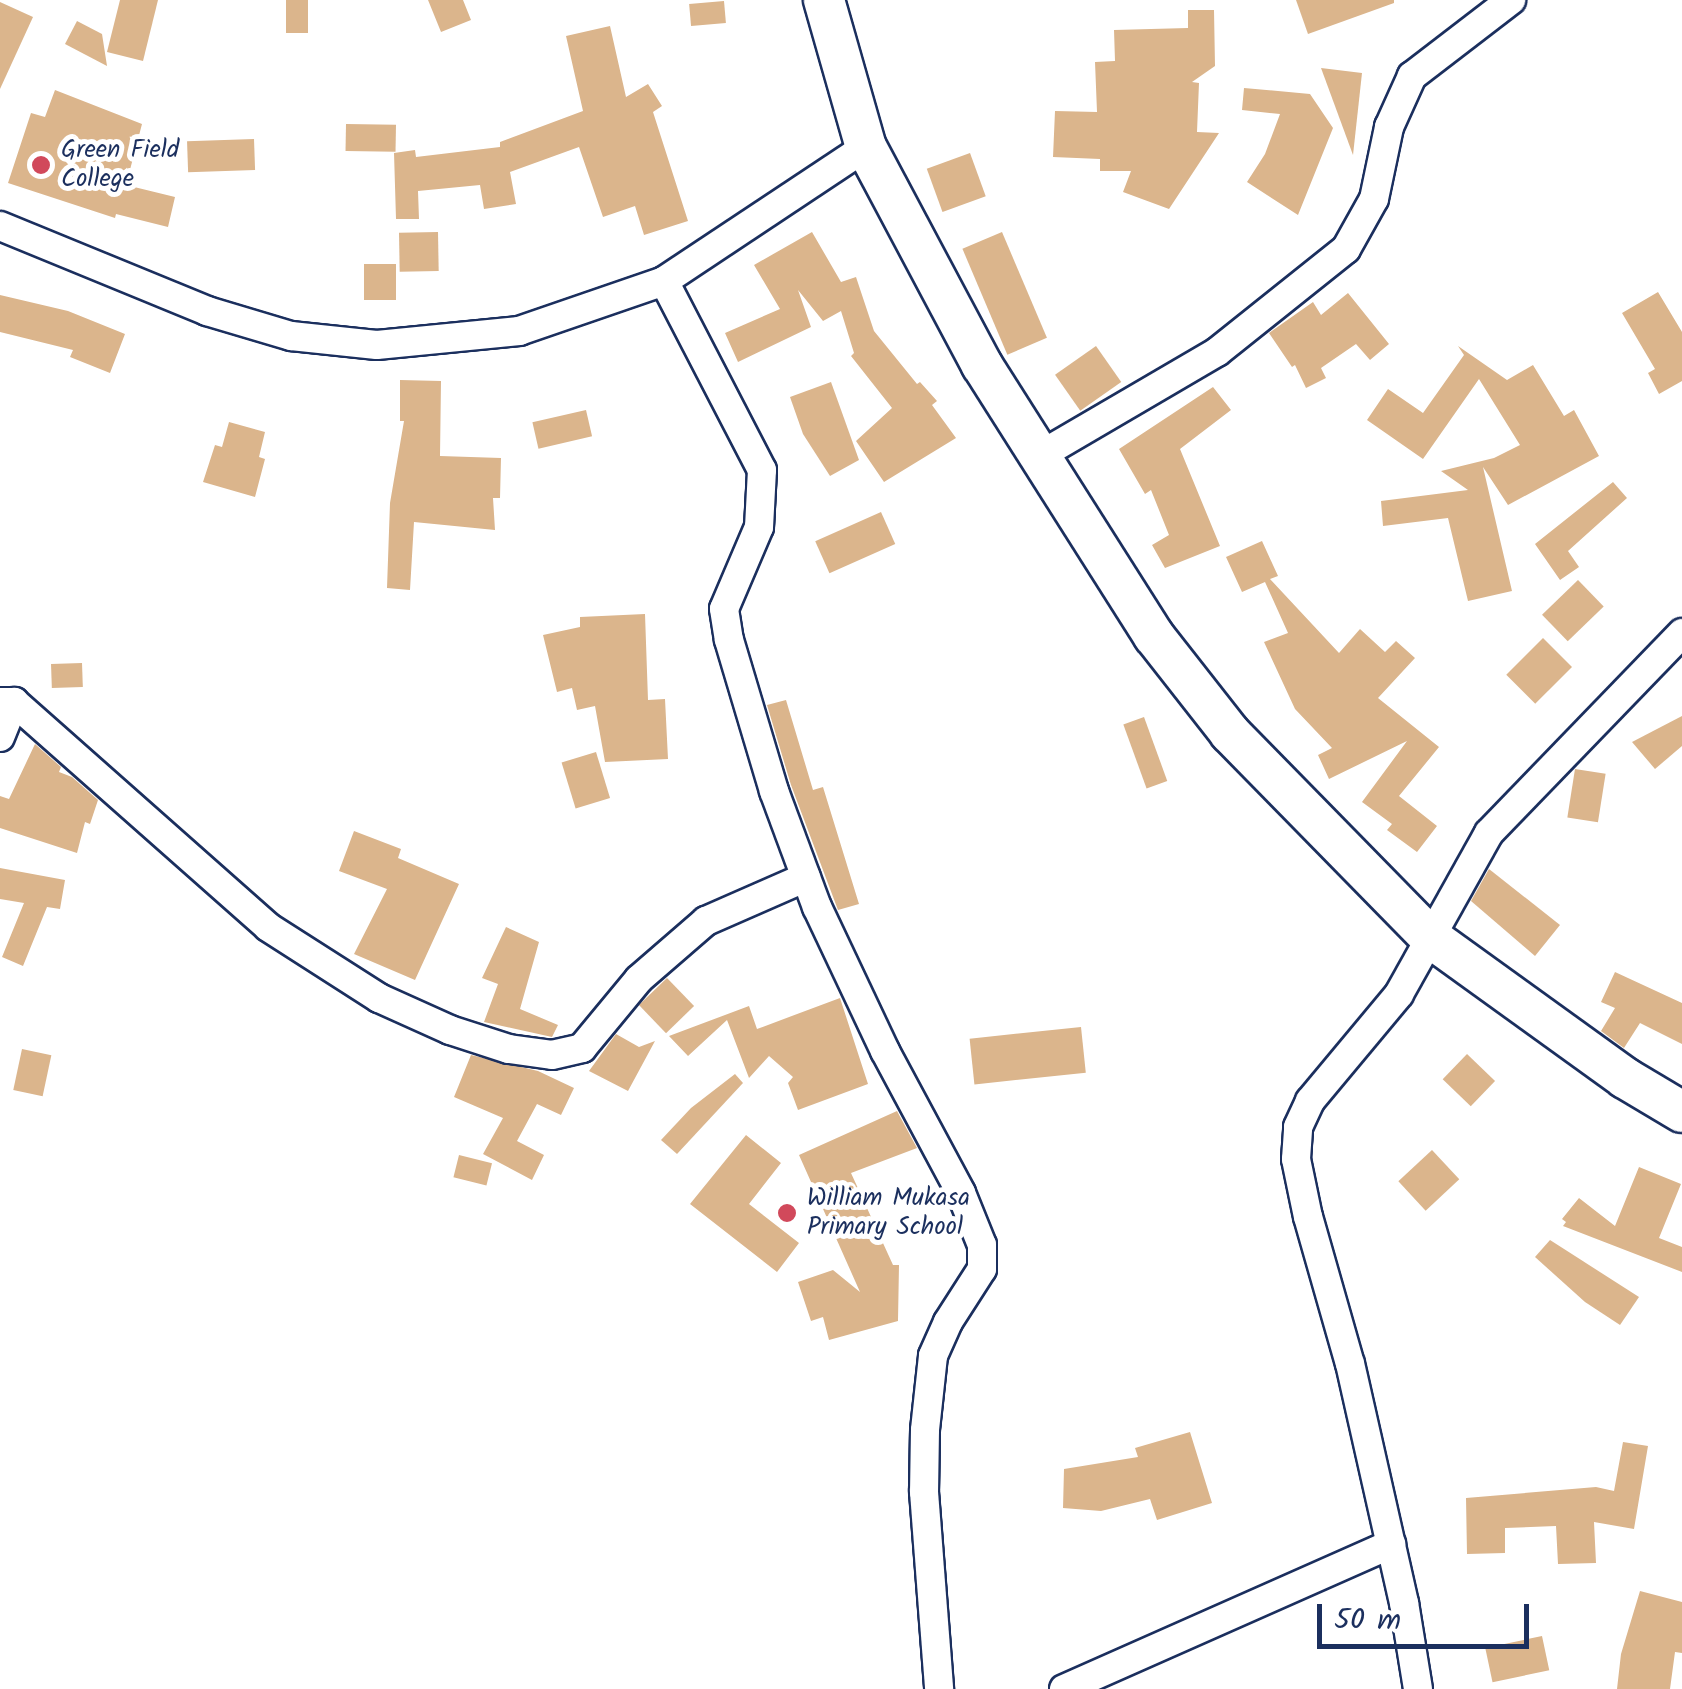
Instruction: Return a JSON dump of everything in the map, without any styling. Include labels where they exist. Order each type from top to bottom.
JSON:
[{"type":"main road","points":[[824,0],[866,146],[982,365],[1154,636],[1230,733],[1431,938],[1624,1078],[1682,1112]]},
{"type":"street","points":[[1039,456],[1217,352],[1346,250],[1374,200],[1389,127],[1412,76],[1511,0]]},
{"type":"street","points":[[0,226],[206,311],[291,336],[377,346],[519,331],[664,281],[866,146]]},
{"type":"street","points":[[664,281],[762,470],[759,527],[724,609],[744,696],[806,876],[885,1050],[944,1160],[982,1245],[982,1269],[948,1322],[934,1356],[924,1430],[924,1492],[940,1689]]},
{"type":"street","points":[[1418,1689],[1391,1544],[1350,1364],[1308,1217],[1298,1127],[1310,1101],[1399,994],[1489,832],[1682,633]]},
{"type":"street","points":[[0,737],[7,702],[268,926],[380,998],[450,1030],[510,1049],[552,1055],[582,1048],[639,979],[706,921],[806,876]]},
{"type":"street","points":[[1064,1689],[1391,1544]]},
{"type":"building","points":[[120,0],[158,0],[143,61],[107,52]]},
{"type":"building","points":[[286,0],[308,0],[308,33],[286,33]]},
{"type":"building","points":[[428,0],[463,0],[471,20],[441,32]]},
{"type":"building","points":[[1296,0],[1394,0],[1394,3],[1308,34]]},
{"type":"building","points":[[724,1],[726,23],[691,26],[689,4]]},
{"type":"building","points":[[0,2],[33,17],[0,89]]},
{"type":"building","points":[[1188,10],[1214,10],[1215,66],[1192,82],[1199,83],[1197,132],[1219,133],[1169,209],[1123,192],[1131,171],[1100,171],[1100,159],[1053,157],[1055,111],[1097,112],[1095,62],[1115,61],[1114,30],[1188,28]]},
{"type":"building","points":[[77,21],[102,34],[107,66],[65,44]]},
{"type":"building","points":[[610,26],[626,97],[648,84],[662,106],[653,112],[688,221],[644,235],[635,206],[603,217],[579,147],[510,172],[516,204],[484,209],[480,185],[418,191],[419,219],[396,219],[394,153],[415,150],[416,157],[500,147],[500,142],[583,111],[566,36]]},
{"type":"building","points":[[1321,68],[1362,73],[1353,155]]},
{"type":"building","points":[[1244,88],[1310,94],[1333,128],[1298,215],[1247,182],[1265,154],[1280,114],[1242,110]]},
{"type":"building","points":[[55,90],[142,124],[126,185],[175,197],[168,227],[116,214],[115,218],[8,183],[31,113],[45,117]]},
{"type":"building","points":[[346,124],[396,125],[396,152],[346,151]]},
{"type":"building","points":[[254,139],[255,170],[188,172],[187,141]]},
{"type":"building","points":[[970,153],[986,196],[943,212],[927,169]]},
{"type":"building","points":[[438,232],[439,271],[400,272],[399,233]]},
{"type":"building","points":[[812,232],[841,282],[856,277],[874,331],[917,384],[920,382],[937,401],[932,405],[956,438],[884,482],[856,441],[892,408],[851,356],[854,353],[841,311],[823,321],[798,290],[811,327],[738,362],[725,333],[780,309],[754,265]]},
{"type":"building","points":[[1002,232],[1047,338],[1007,355],[962,249]]},
{"type":"building","points":[[364,264],[396,264],[396,300],[364,300]]},
{"type":"building","points":[[1658,292],[1682,332],[1682,381],[1659,394],[1648,373],[1655,369],[1622,313]]},
{"type":"building","points":[[1348,293],[1389,344],[1370,360],[1356,344],[1321,368],[1326,378],[1306,388],[1295,365],[1292,367],[1269,333],[1313,302],[1321,315]]},
{"type":"building","points":[[0,295],[68,311],[125,334],[110,373],[70,357],[73,350],[0,332]]},
{"type":"building","points":[[1096,346],[1121,382],[1080,411],[1055,375]]},
{"type":"building","points":[[1458,346],[1507,380],[1533,365],[1564,416],[1574,410],[1599,456],[1508,505],[1483,467],[1512,591],[1468,601],[1448,518],[1383,526],[1381,501],[1468,490],[1441,471],[1494,458],[1520,445],[1479,379],[1423,459],[1367,420],[1388,389],[1423,413],[1464,355]]},
{"type":"building","points":[[400,380],[441,381],[440,456],[501,458],[500,498],[493,498],[495,530],[414,522],[410,590],[387,588],[390,503],[404,421],[400,421]]},
{"type":"building","points":[[831,382],[859,460],[830,476],[803,434],[790,397]]},
{"type":"building","points":[[1213,387],[1231,410],[1180,449],[1220,546],[1165,568],[1152,545],[1169,535],[1151,490],[1145,494],[1119,449]]},
{"type":"building","points":[[586,410],[592,436],[538,449],[532,422]]},
{"type":"building","points":[[229,422],[265,432],[259,457],[265,459],[255,497],[203,482],[215,445],[222,447]]},
{"type":"building","points":[[1613,482],[1627,498],[1568,551],[1579,567],[1560,580],[1535,544]]},
{"type":"building","points":[[881,512],[895,544],[829,573],[815,541]]},
{"type":"building","points":[[1262,541],[1278,576],[1270,579],[1339,653],[1360,629],[1385,652],[1396,641],[1415,658],[1378,698],[1439,747],[1399,796],[1437,826],[1417,852],[1387,830],[1392,824],[1362,802],[1407,741],[1329,779],[1318,755],[1332,748],[1295,709],[1264,642],[1288,633],[1265,582],[1242,592],[1226,557]]},
{"type":"building","points":[[1578,580],[1604,607],[1568,641],[1542,615]]},
{"type":"building","points":[[645,614],[648,700],[665,699],[668,759],[605,762],[595,706],[577,710],[572,688],[557,692],[543,635],[580,627],[580,617]]},
{"type":"building","points":[[1543,638],[1572,667],[1535,704],[1506,675]]},
{"type":"building","points":[[82,663],[83,687],[52,688],[51,664]]},
{"type":"building","points":[[786,700],[813,790],[823,787],[859,904],[838,910],[791,785],[767,705]]},
{"type":"building","points":[[1682,716],[1682,746],[1655,769],[1632,742]]},
{"type":"building","points":[[1144,717],[1167,781],[1147,788],[1123,725]]},
{"type":"building","points":[[35,744],[61,767],[59,772],[72,777],[98,800],[90,824],[85,822],[77,853],[0,828],[0,796],[9,799]]},
{"type":"building","points":[[596,752],[610,798],[576,808],[562,763]]},
{"type":"building","points":[[1575,769],[1606,774],[1598,822],[1567,817]]},
{"type":"building","points":[[354,831],[401,849],[398,858],[459,884],[415,980],[354,954],[387,889],[339,871]]},
{"type":"building","points":[[0,868],[65,880],[60,909],[47,907],[23,966],[2,957],[24,903],[0,899]]},
{"type":"building","points":[[1489,869],[1560,925],[1535,956],[1471,901]]},
{"type":"building","points":[[506,927],[539,942],[520,1009],[558,1025],[552,1037],[484,1022],[498,984],[482,978]]},
{"type":"building","points":[[1615,972],[1682,1003],[1682,1044],[1640,1023],[1624,1048],[1601,1031],[1615,1008],[1601,1002]]},
{"type":"building","points":[[667,978],[694,1006],[666,1033],[639,1005]]},
{"type":"building","points":[[840,998],[868,1084],[798,1110],[788,1083],[793,1077],[769,1056],[749,1078],[727,1020],[688,1056],[669,1036],[749,1006],[757,1029]]},
{"type":"building","points":[[1081,1027],[1086,1073],[974,1084],[970,1039]]},
{"type":"building","points":[[616,1034],[639,1047],[655,1041],[628,1091],[589,1071]]},
{"type":"building","points":[[22,1049],[51,1055],[43,1096],[13,1090]]},
{"type":"building","points":[[1467,1054],[1495,1081],[1471,1106],[1443,1079]]},
{"type":"building","points":[[471,1055],[538,1071],[574,1088],[561,1115],[537,1104],[517,1141],[544,1155],[532,1180],[483,1154],[503,1118],[454,1097]]},
{"type":"building","points":[[735,1074],[743,1083],[677,1154],[661,1140],[691,1108]]},
{"type":"building","points":[[897,1111],[917,1148],[851,1173],[893,1265],[899,1265],[898,1321],[829,1340],[823,1317],[811,1321],[798,1282],[833,1270],[860,1292],[799,1155]]},
{"type":"building","points":[[746,1135],[781,1163],[749,1204],[799,1243],[777,1272],[690,1204]]},
{"type":"building","points":[[1432,1150],[1459,1179],[1426,1211],[1398,1181]]},
{"type":"building","points":[[459,1155],[492,1163],[486,1186],[453,1177]]},
{"type":"building","points":[[1639,1167],[1681,1184],[1659,1238],[1682,1247],[1682,1272],[1563,1226],[1566,1222],[1562,1219],[1579,1198],[1615,1226]]},
{"type":"building","points":[[1550,1240],[1639,1297],[1620,1325],[1585,1302],[1535,1257]]},
{"type":"building","points":[[1190,1432],[1212,1503],[1157,1520],[1150,1499],[1101,1511],[1063,1508],[1064,1469],[1138,1457],[1135,1448]]},
{"type":"building","points":[[1623,1442],[1648,1446],[1634,1529],[1594,1522],[1596,1563],[1558,1564],[1556,1526],[1505,1528],[1505,1553],[1467,1554],[1466,1498],[1596,1487],[1614,1491]]},
{"type":"building","points":[[1640,1591],[1682,1602],[1682,1653],[1675,1652],[1670,1689],[1617,1689],[1621,1654]]},
{"type":"building","points":[[1542,1636],[1549,1670],[1493,1682],[1485,1648]]},
{"type":"place","name":"Green Field College","points":[[41,165]]},
{"type":"place","name":"William Mukasa Primary School","points":[[787,1213]]}]
